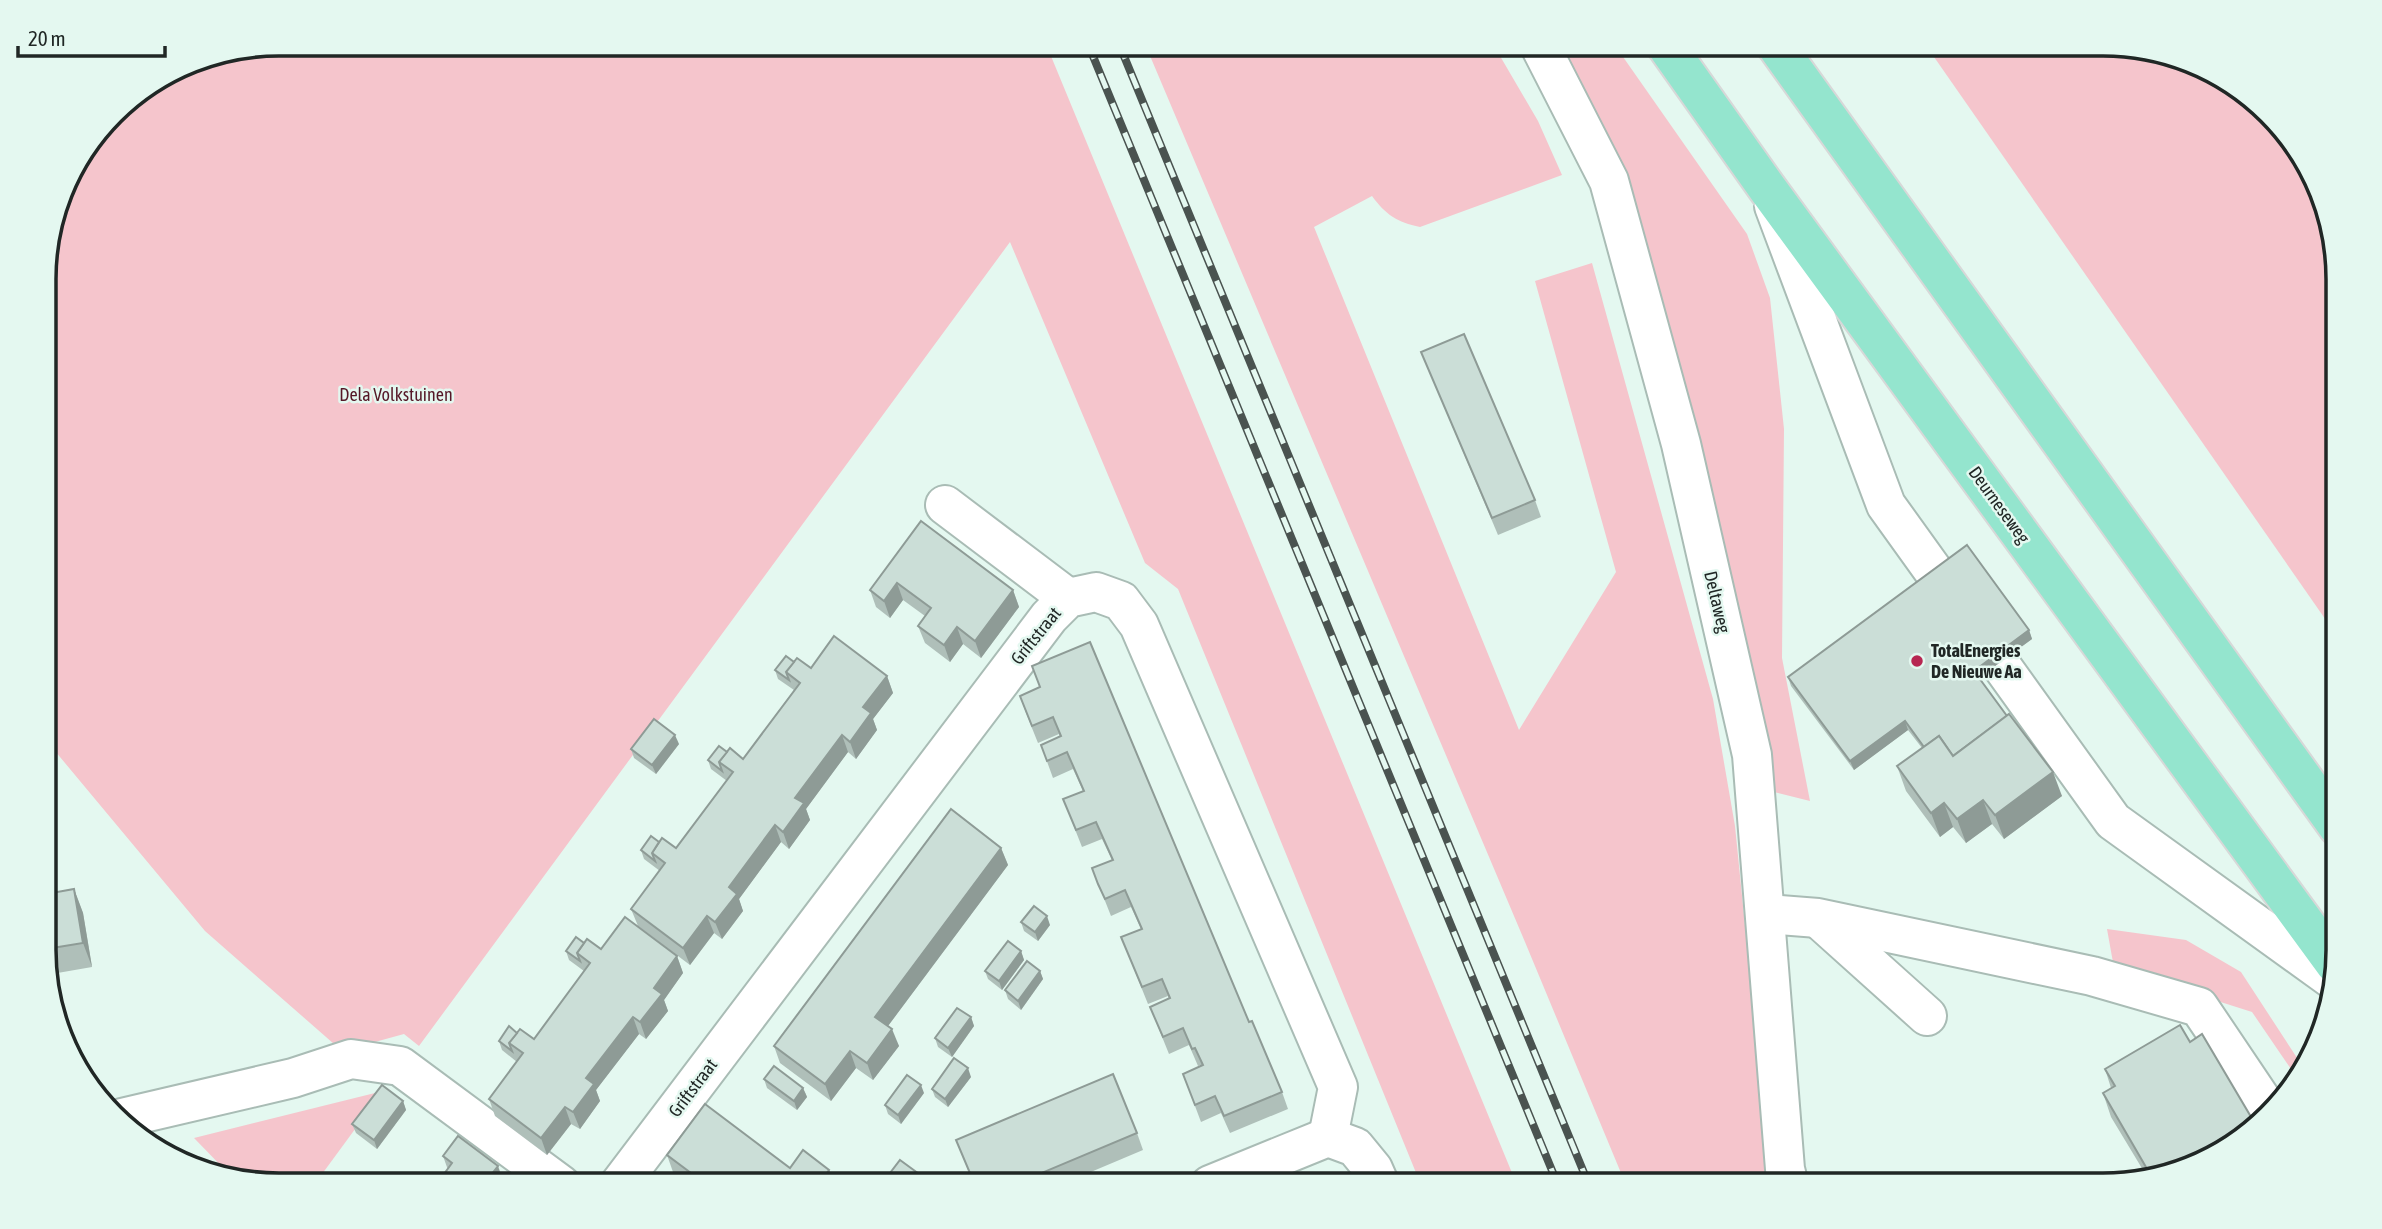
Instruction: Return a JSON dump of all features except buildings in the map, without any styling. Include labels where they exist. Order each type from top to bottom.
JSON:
[{"type":"main road","name":"Deurneseweg","points":[[1674,56],[1767,188],[2326,952]]},
{"type":"main road","points":[[1784,56],[2326,810]]},
{"type":"street","name":"Deltaweg","points":[[1545,56],[1609,181],[1681,444],[1752,755],[1786,1173]]},
{"type":"street","points":[[1767,188],[1886,505],[2113,821],[2324,974]]},
{"type":"street","points":[[945,505],[1068,598]]},
{"type":"street","name":"Griftstraat","points":[[628,1173],[1049,617],[1068,598],[1096,592],[1121,601],[1139,625],[1338,1087],[1328,1137]]},
{"type":"street","points":[[1766,914],[1818,918],[2092,976],[2199,1007],[2264,1104]]},
{"type":"street","points":[[1818,918],[1927,1016]]},
{"type":"street","points":[[130,1116],[293,1079],[351,1059],[400,1066],[545,1173]]},
{"type":"street","points":[[1240,1173],[1328,1137],[1355,1147],[1375,1173]]},
{"type":"green space","name":"Dela Volkstuinen","points":[[265,56],[1051,56],[1512,1173],[1416,1173],[1178,589],[1145,563],[1010,242],[419,1046],[404,1034],[342,1051],[205,931],[56,752],[56,265],[64,222],[73,194],[94,155],[121,121],[155,94],[194,73],[236,60]]},
{"type":"green space","points":[[1150,56],[1500,56],[1538,121],[1562,175],[1420,227],[1393,217],[1372,196],[1314,227],[1519,730],[1616,572],[1535,281],[1592,263],[1713,699],[1735,826],[1771,1173],[1621,1173]]},
{"type":"green space","points":[[1549,56],[1622,56],[1747,234],[1770,298],[1784,429],[1782,658],[1810,801],[1774,792],[1756,690]]},
{"type":"green space","points":[[1933,56],[2117,56],[2146,60],[2201,79],[2227,94],[2250,111],[2271,132],[2288,155],[2314,208],[2324,250],[2326,620]]},
{"type":"green space","points":[[2107,929],[2186,940],[2241,972],[2297,1058],[2291,1069],[2252,1012],[2114,968]]},
{"type":"green space","points":[[383,1091],[323,1173],[250,1171],[222,1165],[194,1138]]},
{"type":"railway","points":[[1093,56],[1553,1173]]},
{"type":"railway","points":[[1124,56],[1584,1173]]},
{"type":"place","name":"TotalEnergies De Nieuwe Aa","points":[[1917,661]]}]
